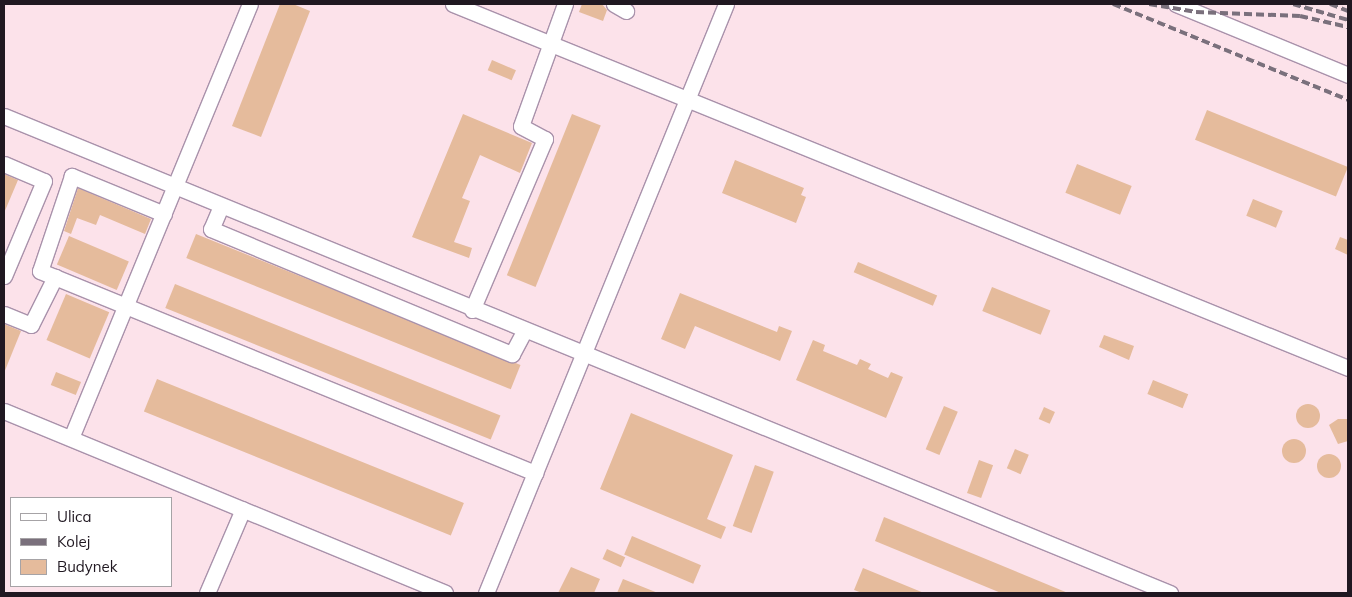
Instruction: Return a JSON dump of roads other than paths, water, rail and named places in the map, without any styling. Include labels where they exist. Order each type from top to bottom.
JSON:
[{"type":"lane","points":[[70,438],[250,4]]},
{"type":"lane","points":[[453,4],[1348,368]]},
{"type":"lane","points":[[472,310],[545,139],[521,126],[565,4]]},
{"type":"lane","points":[[486,593],[726,4]]},
{"type":"lane","points":[[1176,4],[1348,75]]},
{"type":"lane","points":[[4,116],[583,356],[1170,593]]},
{"type":"lane","points":[[4,164],[44,181],[4,276]]},
{"type":"lane","points":[[164,214],[72,176],[40,271],[535,473]]},
{"type":"lane","points":[[221,206],[211,229],[503,351],[512,354],[524,331]]},
{"type":"lane","points":[[4,314],[31,325],[55,277]]},
{"type":"lane","points":[[4,411],[446,593]]},
{"type":"lane","points":[[207,593],[243,509]]},
{"type":"railway","points":[[1113,4],[1348,100]]},
{"type":"railway","points":[[1149,4],[1196,12],[1300,16],[1348,27]]},
{"type":"railway","points":[[1293,4],[1348,20]]},
{"type":"railway","points":[[1330,4],[1348,11]]}]
